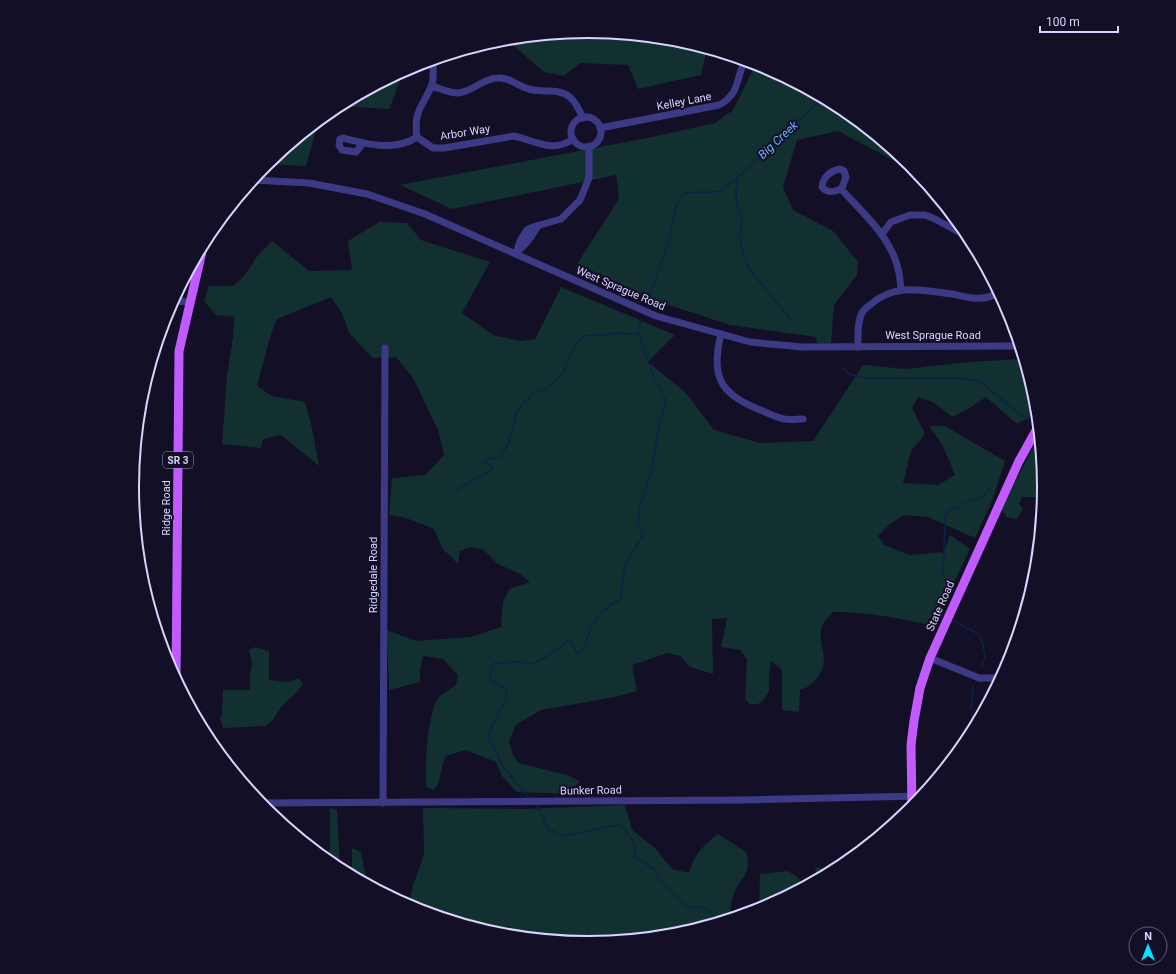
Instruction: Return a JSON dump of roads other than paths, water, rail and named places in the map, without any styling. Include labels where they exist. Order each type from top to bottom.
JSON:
[{"type":"main road","name":"Ridge Road","points":[[176,666],[179,351],[200,261]]},
{"type":"main road","name":"State Road","points":[[912,796],[912,744],[914,721],[920,688],[930,658],[1019,461],[1034,435]]},
{"type":"street","points":[[363,143],[384,146],[400,145],[411,142],[417,137],[416,119],[433,83],[433,66]]},
{"type":"street","name":"Kelley Lane","points":[[600,128],[720,105],[730,97],[738,85],[739,74],[743,66]]},
{"type":"street","points":[[431,86],[454,93],[460,93],[487,80],[497,78],[510,80],[535,91],[559,91],[570,97],[577,104],[583,118]]},
{"type":"street","points":[[583,118],[592,118],[600,128],[600,138],[593,145],[589,146],[579,145],[573,138],[571,130],[579,119],[583,118]]},
{"type":"street","name":"Arbor Way","points":[[417,137],[433,148],[444,148],[514,136],[542,145],[554,145],[568,142],[573,138]]},
{"type":"street","points":[[516,254],[520,241],[528,230],[561,219],[580,200],[589,178],[589,146]]},
{"type":"street","name":"West Sprague Road","points":[[261,180],[309,183],[367,194],[425,214],[656,316],[750,342],[802,347],[1014,346]]},
{"type":"street","points":[[841,188],[882,234],[898,267],[902,290]]},
{"type":"street","points":[[882,234],[891,222],[910,215],[925,215],[934,218],[955,230]]},
{"type":"street","points":[[858,347],[858,330],[863,311],[878,298],[890,292],[902,290],[953,294],[974,299],[992,297],[994,295]]},
{"type":"street","points":[[179,301],[190,302]]},
{"type":"street","points":[[720,334],[716,360],[717,370],[727,390],[736,399],[785,419],[802,419]]},
{"type":"street","name":"Ridgedale Road","points":[[383,803],[385,348]]},
{"type":"street","points":[[930,658],[979,678],[995,678]]},
{"type":"street","name":"Bunker Road","points":[[270,803],[769,799],[912,796]]},
{"type":"waterway","name":"Big Creek","points":[[648,300],[668,245],[674,214],[680,198],[687,193],[716,192],[725,188],[819,102]]},
{"type":"waterway","points":[[737,179],[736,199],[742,220],[740,241],[744,259],[752,273],[790,318]]},
{"type":"waterway","points":[[529,798],[501,764],[498,754],[488,739],[490,730],[506,699],[506,689],[489,679],[494,663],[522,662],[534,664],[551,654],[567,641],[572,643],[576,652],[581,652],[597,618],[605,609],[621,599],[624,569],[643,535],[638,526],[639,509],[651,472],[659,426],[666,401],[654,378],[638,331],[641,321]]},
{"type":"waterway","points":[[456,491],[492,470],[492,466],[485,463],[484,460],[500,457],[508,444],[517,412],[524,402],[529,399],[533,392],[546,389],[565,370],[566,362],[571,356],[580,338],[584,336],[615,333],[639,333]]},
{"type":"waterway","points":[[842,367],[849,374],[866,378],[958,378],[980,381],[1022,416],[1029,420]]},
{"type":"waterway","points":[[941,603],[940,599],[943,595],[948,593],[950,586],[950,582],[943,577],[945,519],[950,509],[958,507],[967,501],[981,499],[992,487]]},
{"type":"waterway","points":[[953,621],[973,631],[981,637],[985,656],[982,667]]},
{"type":"waterway","points":[[973,686],[971,706],[973,718]]},
{"type":"waterway","points":[[537,805],[548,829],[564,836],[621,825],[635,844],[635,857],[655,870],[659,880],[689,908],[698,907],[706,909],[715,918]]}]
